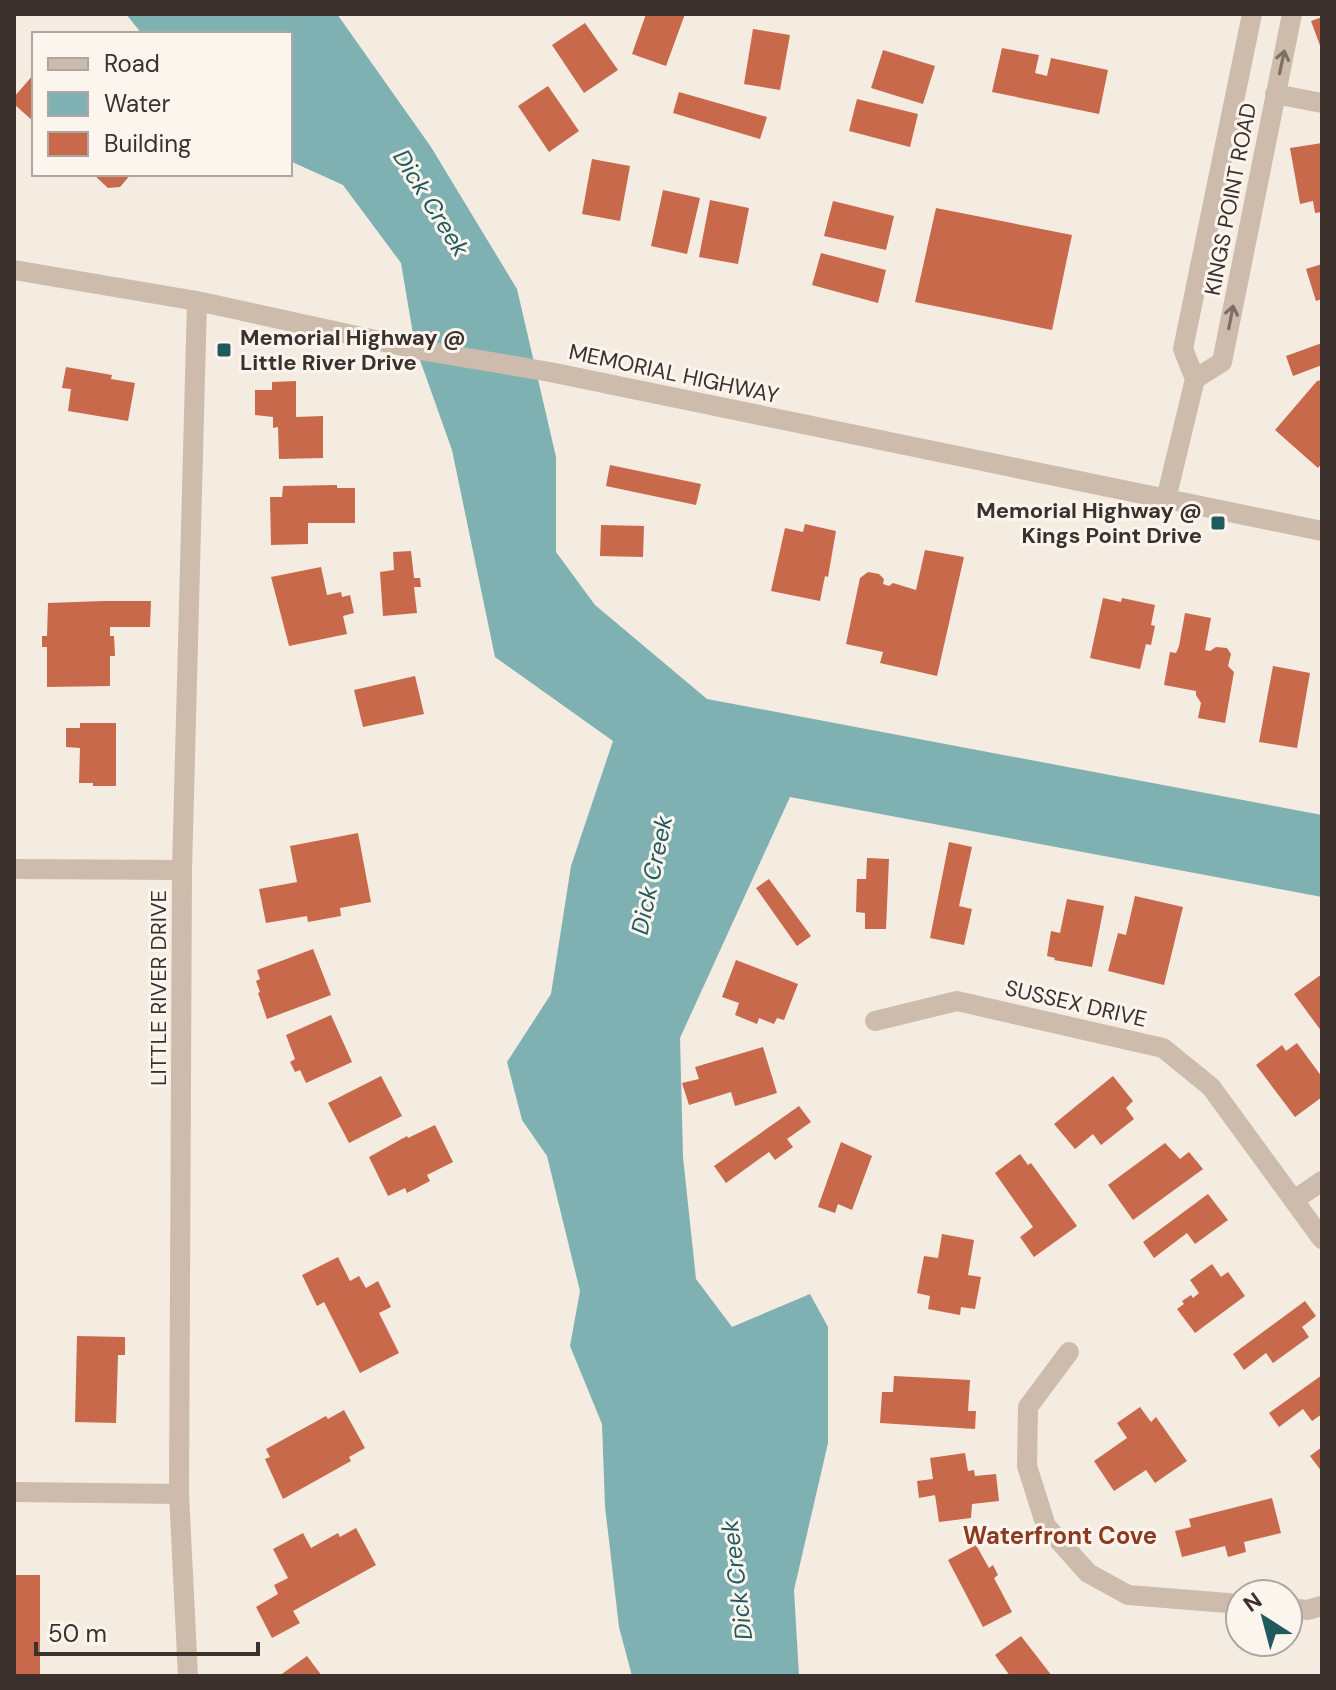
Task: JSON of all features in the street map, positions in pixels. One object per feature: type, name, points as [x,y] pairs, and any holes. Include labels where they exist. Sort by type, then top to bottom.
[{"type":"street","name":"KINGS POINT ROAD","points":[[1166,499],[1195,379],[1183,349],[1252,14]]},
{"type":"street","name":"KINGS POINT ROAD","points":[[1195,379],[1222,362],[1292,14]]},
{"type":"street","points":[[1275,94],[1322,103]]},
{"type":"street","name":"MEMORIAL HIGHWAY","points":[[14,270],[197,301],[426,351],[550,372],[1322,531]]},
{"type":"street","name":"LITTLE RIVER DRIVE","points":[[188,1676],[179,1494],[182,870],[197,301]]},
{"type":"street","points":[[14,869],[182,870]]},
{"type":"street","name":"SUSSEX DRIVE","points":[[875,1021],[957,1001],[1163,1048],[1211,1087],[1322,1239]]},
{"type":"street","points":[[1294,1200],[1322,1181]]},
{"type":"street","points":[[1069,1352],[1028,1407],[1027,1466],[1046,1526],[1088,1573],[1128,1595],[1224,1603]]},
{"type":"street","points":[[14,1492],[179,1494]]},
{"type":"water","name":"Dick Creek","points":[[126,14],[337,14],[431,147],[517,289],[556,457],[556,552],[595,605],[707,699],[1322,815],[1322,897],[790,797],[680,1038],[683,1157],[696,1279],[732,1327],[810,1294],[828,1327],[828,1443],[794,1590],[799,1676],[632,1676],[619,1627],[605,1506],[602,1424],[570,1346],[580,1291],[547,1156],[522,1120],[507,1062],[551,994],[571,866],[613,741],[495,657],[452,450],[415,346],[401,263],[343,185],[292,162],[292,32],[140,32]]},
{"type":"building","points":[[646,14],[685,14],[666,66],[632,54]]},
{"type":"building","points":[[1322,17],[1322,51],[1311,21]]},
{"type":"building","points":[[585,23],[618,70],[584,93],[552,45]]},
{"type":"building","points":[[753,29],[790,35],[780,90],[744,84]]},
{"type":"building","points":[[1002,48],[1039,55],[1035,73],[1047,76],[1051,58],[1108,70],[1099,114],[992,92]]},
{"type":"building","points":[[883,50],[935,66],[923,104],[871,88]]},
{"type":"building","points":[[32,76],[32,120],[14,104],[14,97]]},
{"type":"building","points":[[548,86],[579,131],[549,152],[518,106]]},
{"type":"building","points":[[679,92],[767,117],[760,139],[673,113]]},
{"type":"building","points":[[857,99],[918,114],[910,147],[849,131]]},
{"type":"building","points":[[1322,143],[1322,212],[1315,213],[1313,201],[1300,204],[1290,148]]},
{"type":"building","points":[[592,159],[630,166],[620,221],[582,214]]},
{"type":"building","points":[[95,176],[129,176],[120,187],[108,188]]},
{"type":"building","points":[[663,190],[700,198],[687,254],[651,246]]},
{"type":"building","points":[[710,200],[749,208],[738,264],[699,257]]},
{"type":"building","points":[[833,201],[894,216],[886,250],[824,236]]},
{"type":"building","points":[[936,208],[1072,235],[1052,330],[915,302]]},
{"type":"building","points":[[821,253],[886,270],[878,303],[812,285]]},
{"type":"building","points":[[1322,264],[1322,299],[1316,301],[1306,269]]},
{"type":"building","points":[[1322,343],[1322,365],[1293,376],[1286,356]]},
{"type":"building","points":[[66,367],[112,375],[111,379],[135,383],[128,421],[68,411],[71,389],[62,388]]},
{"type":"building","points":[[1322,380],[1322,463],[1318,468],[1275,430],[1317,381]]},
{"type":"building","points":[[296,381],[296,417],[323,416],[323,458],[279,459],[278,427],[273,428],[273,417],[255,415],[255,390],[272,390],[272,382]]},
{"type":"building","points":[[610,465],[701,484],[696,505],[606,486]]},
{"type":"building","points":[[337,485],[337,488],[355,488],[355,523],[308,523],[308,544],[271,545],[270,497],[282,497],[283,486]]},
{"type":"building","points":[[805,524],[836,531],[828,577],[825,576],[820,601],[771,591],[785,528],[803,532]]},
{"type":"building","points":[[601,525],[644,526],[643,557],[600,556]]},
{"type":"building","points":[[925,550],[964,557],[937,676],[880,663],[883,652],[846,644],[860,578],[868,572],[879,574],[884,579],[883,584],[889,586],[893,583],[916,590]]},
{"type":"building","points":[[411,551],[414,578],[420,578],[421,587],[414,587],[417,613],[383,616],[380,572],[394,570],[393,552]]},
{"type":"building","points":[[321,567],[327,595],[341,592],[342,597],[350,595],[354,613],[343,616],[347,634],[289,646],[271,577]]},
{"type":"building","points":[[1103,598],[1121,602],[1122,598],[1155,605],[1151,645],[1146,644],[1140,669],[1090,658]]},
{"type":"building","points":[[151,601],[150,627],[110,627],[110,636],[114,636],[115,656],[110,656],[110,686],[47,687],[47,647],[42,647],[42,636],[47,636],[48,603]]},
{"type":"building","points":[[1185,613],[1211,618],[1205,650],[1227,648],[1231,654],[1228,666],[1234,672],[1225,723],[1198,718],[1201,703],[1196,691],[1164,685],[1170,652],[1176,653],[1179,646]]},
{"type":"building","points":[[1273,666],[1310,673],[1297,748],[1259,742]]},
{"type":"building","points":[[415,676],[424,714],[363,727],[354,690]]},
{"type":"building","points":[[80,723],[116,723],[116,786],[79,783],[80,748],[66,747],[66,728],[80,728]]},
{"type":"building","points":[[358,833],[371,902],[340,908],[341,916],[308,922],[307,916],[266,923],[259,889],[297,882],[290,846]]},
{"type":"building","points":[[949,842],[972,847],[959,906],[972,909],[964,945],[930,938]]},
{"type":"building","points":[[867,858],[889,859],[886,929],[865,929],[865,913],[856,912],[857,879],[866,879]]},
{"type":"building","points":[[769,879],[811,936],[797,946],[756,888]]},
{"type":"building","points":[[1135,896],[1183,907],[1164,985],[1108,971],[1118,933],[1126,935]]},
{"type":"building","points":[[1067,899],[1104,906],[1092,967],[1047,956],[1051,931],[1060,933]]},
{"type":"building","points":[[313,949],[331,995],[267,1019],[258,993],[256,981],[260,979],[257,970]]},
{"type":"building","points":[[736,960],[798,984],[784,1020],[777,1018],[774,1024],[759,1018],[757,1024],[735,1015],[739,1003],[722,997]]},
{"type":"building","points":[[1322,974],[1322,1032],[1294,994]]},
{"type":"building","points":[[331,1015],[352,1062],[306,1083],[300,1070],[295,1072],[290,1062],[295,1059],[286,1035]]},
{"type":"building","points":[[1297,1043],[1322,1077],[1322,1097],[1295,1117],[1256,1065],[1282,1045],[1286,1051]]},
{"type":"building","points":[[763,1047],[777,1093],[735,1106],[731,1092],[689,1105],[682,1083],[699,1079],[695,1067]]},
{"type":"building","points":[[381,1076],[402,1116],[349,1143],[328,1103]]},
{"type":"building","points":[[1113,1076],[1133,1101],[1126,1108],[1134,1119],[1101,1145],[1093,1134],[1075,1149],[1054,1124]]},
{"type":"building","points":[[799,1106],[811,1122],[787,1139],[793,1147],[775,1160],[769,1152],[726,1183],[714,1166]]},
{"type":"building","points":[[435,1125],[453,1162],[427,1175],[430,1181],[407,1193],[405,1188],[388,1196],[369,1157]]},
{"type":"building","points":[[841,1142],[872,1156],[852,1210],[838,1204],[835,1213],[818,1207]]},
{"type":"building","points":[[1165,1143],[1180,1159],[1189,1152],[1203,1169],[1133,1220],[1108,1185]]},
{"type":"building","points":[[1020,1154],[1028,1165],[1031,1163],[1077,1226],[1034,1257],[1020,1237],[1033,1227],[995,1173]]},
{"type":"building","points":[[1208,1194],[1228,1220],[1195,1244],[1187,1233],[1154,1258],[1143,1242]]},
{"type":"building","points":[[942,1234],[974,1240],[968,1275],[981,1277],[975,1309],[961,1307],[960,1315],[928,1309],[930,1296],[917,1293],[924,1256],[938,1258]]},
{"type":"building","points":[[338,1257],[350,1281],[359,1276],[366,1288],[378,1281],[391,1307],[379,1313],[399,1353],[360,1373],[324,1302],[317,1306],[302,1275]]},
{"type":"building","points":[[1212,1264],[1221,1277],[1228,1272],[1245,1296],[1195,1333],[1177,1309],[1184,1304],[1182,1301],[1199,1293],[1190,1280]]},
{"type":"building","points":[[1305,1301],[1316,1316],[1302,1327],[1309,1337],[1273,1363],[1266,1353],[1244,1370],[1233,1354]]},
{"type":"building","points":[[77,1336],[125,1337],[125,1355],[118,1355],[116,1423],[75,1422]]},
{"type":"building","points":[[1322,1375],[1322,1414],[1312,1421],[1303,1409],[1279,1427],[1269,1413]]},
{"type":"building","points":[[894,1376],[970,1380],[968,1411],[976,1411],[975,1429],[880,1423],[882,1392],[893,1392]]},
{"type":"building","points":[[1140,1407],[1151,1422],[1156,1417],[1187,1461],[1155,1483],[1146,1470],[1114,1491],[1094,1461],[1127,1438],[1117,1423]]},
{"type":"building","points":[[344,1410],[365,1448],[349,1457],[351,1461],[283,1499],[265,1459],[270,1457],[266,1449],[326,1416],[328,1419]]},
{"type":"building","points":[[1322,1447],[1322,1472],[1310,1456]]},
{"type":"building","points":[[965,1453],[968,1471],[974,1470],[975,1476],[996,1474],[999,1501],[972,1504],[971,1518],[939,1522],[935,1495],[919,1498],[917,1481],[933,1479],[930,1458]]},
{"type":"building","points":[[1272,1498],[1281,1533],[1244,1542],[1246,1552],[1228,1557],[1225,1546],[1182,1557],[1175,1531],[1191,1527],[1189,1519]]},
{"type":"building","points":[[356,1528],[376,1565],[293,1611],[300,1623],[272,1638],[256,1607],[278,1594],[274,1585],[288,1578],[273,1549],[303,1533],[311,1548],[338,1533],[340,1537]]},
{"type":"building","points":[[976,1545],[989,1568],[993,1565],[998,1575],[994,1578],[1012,1612],[983,1627],[948,1560]]},
{"type":"building","points":[[14,1575],[40,1575],[40,1676],[14,1676]]},
{"type":"building","points":[[1021,1636],[1052,1676],[1010,1676],[995,1655]]},
{"type":"building","points":[[307,1656],[322,1676],[279,1676]]},
{"type":"place","name":"Memorial Highway @ Little River Drive","points":[[224,350]]},
{"type":"place","name":"Memorial Highway @ Kings Point Drive","points":[[1218,523]]},
{"type":"district","name":"Waterfront Cove","points":[[1060,1536]]}]
